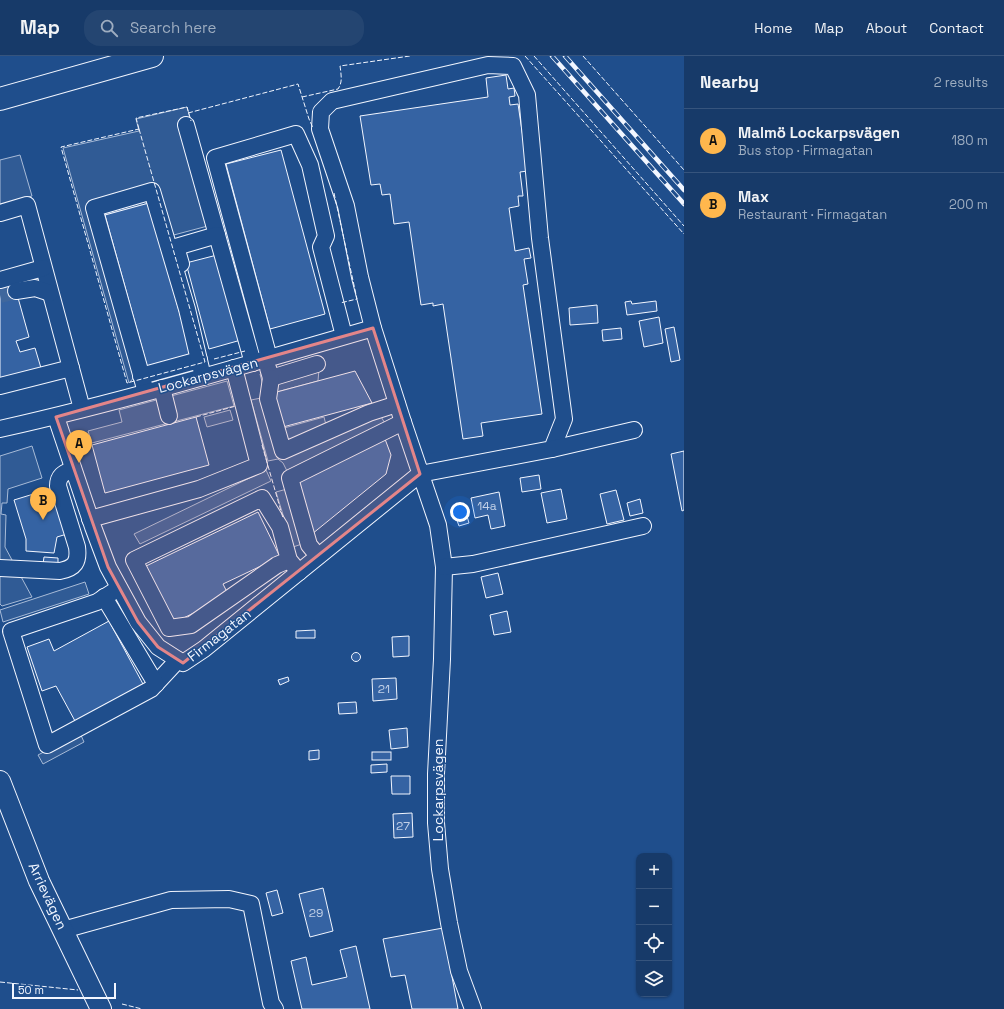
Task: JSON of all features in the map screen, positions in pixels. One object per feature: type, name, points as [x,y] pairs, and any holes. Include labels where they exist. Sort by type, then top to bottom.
[{"type":"highway","points":[[0,99],[152,56]]},
{"type":"highway","points":[[0,106],[113,66]]},
{"type":"main road","name":"Arrievägen","points":[[2,792],[39,880],[97,1001]]},
{"type":"street","name":"Lockarpsvägen","points":[[473,1009],[459,971],[449,923],[440,869],[436,823],[436,774],[442,659],[444,567],[438,526],[373,328],[360,277],[346,206],[320,129],[321,112],[332,101],[488,65],[512,66],[527,95],[540,238],[564,419],[552,449]]},
{"type":"street","points":[[186,125],[217,235],[262,360],[271,378],[268,399],[283,451],[369,413],[397,404]]},
{"type":"street","points":[[262,360],[216,158],[296,134],[310,165],[326,236],[321,248],[344,336]]},
{"type":"street","points":[[146,392],[94,208],[152,191],[187,309],[199,360],[208,375]]},
{"type":"street","points":[[0,212],[27,205],[82,409]]},
{"type":"street","points":[[208,375],[176,247],[217,235]]},
{"type":"street","points":[[6,281],[43,268]]},
{"type":"street","points":[[6,281],[50,293]]},
{"type":"street","name":"Lockarpsvägen","points":[[0,429],[50,418],[162,388],[373,328]]},
{"type":"street","points":[[141,376],[199,360]]},
{"type":"street","points":[[271,378],[317,364]]},
{"type":"street","points":[[0,386],[71,368]]},
{"type":"street","points":[[90,519],[199,489],[259,465],[234,368]]},
{"type":"street","points":[[162,388],[169,416]]},
{"type":"street","name":"Lockarpsvägen","points":[[0,440],[50,418]]},
{"type":"street","name":"Firmagatan","points":[[50,418],[74,469],[90,519],[108,567],[119,588],[138,622],[158,647],[183,663],[200,652],[294,566],[318,556],[420,474]]},
{"type":"street","points":[[318,556],[309,544],[290,478],[403,422]]},
{"type":"street","points":[[420,474],[552,449],[634,430]]},
{"type":"street","points":[[0,568],[60,571],[69,570],[74,565],[78,557],[77,547],[58,486],[60,476],[65,472],[74,469]]},
{"type":"street","points":[[108,567],[134,560],[262,498],[280,527],[294,566],[277,565],[191,625],[169,628],[134,560]]},
{"type":"street","points":[[444,567],[473,564],[643,526]]},
{"type":"street","points":[[119,588],[97,602],[11,631],[47,745],[151,689],[178,660]]},
{"type":"street","points":[[104,598],[156,684]]},
{"type":"street","points":[[63,930],[171,900],[229,899],[251,904],[272,1003],[275,1009]]},
{"type":"highlighted area","points":[[373,328],[420,474],[183,663],[158,647],[138,622],[108,567],[56,417]]},
{"type":"shaded area","points":[[187,107],[219,223],[170,236],[149,203],[94,218],[137,374],[129,383],[63,148],[139,131],[136,119]]},
{"type":"shaded area","points":[[20,155],[32,196],[0,205],[0,160]]},
{"type":"shaded area","points":[[320,357],[318,381],[273,393],[284,428],[324,417],[326,425],[380,415],[386,425],[288,473],[283,463],[278,459],[268,461],[251,400],[261,398],[264,389],[260,374]]},
{"type":"shaded area","points":[[227,381],[234,406],[92,443],[88,431],[122,422],[119,410]]},
{"type":"shaded area","points":[[230,410],[233,420],[207,427],[204,417]]},
{"type":"shaded area","points":[[32,446],[42,478],[8,489],[7,503],[2,503],[1,514],[6,515],[5,547],[32,597],[2,606],[0,604],[0,456]]},
{"type":"shaded area","points":[[266,470],[271,481],[140,544],[134,534]]},
{"type":"shaded area","points":[[287,489],[302,544],[293,547],[276,492]]},
{"type":"shaded area","points":[[85,582],[89,594],[3,622],[0,610]]},
{"type":"shaded area","points":[[80,733],[84,742],[43,764],[38,755]]},
{"type":"building","points":[[506,75],[508,89],[514,88],[515,96],[509,97],[510,105],[518,104],[528,171],[520,172],[523,196],[518,196],[519,206],[509,208],[515,251],[529,248],[531,258],[524,259],[528,284],[523,285],[542,414],[481,423],[483,436],[463,439],[443,304],[433,306],[433,303],[421,305],[409,222],[394,224],[390,194],[382,195],[380,184],[371,185],[360,116],[488,97],[486,78]]},
{"type":"building","points":[[281,150],[325,314],[270,329],[226,164]]},
{"type":"building","points":[[149,203],[191,354],[147,366],[105,215]]},
{"type":"building","points":[[217,255],[241,340],[209,349],[186,263]]},
{"type":"building","points":[[15,287],[29,337],[16,341],[20,352],[35,348],[41,368],[0,380],[0,291]]},
{"type":"building","points":[[631,301],[632,304],[656,301],[657,311],[627,315],[625,302]]},
{"type":"building","points":[[597,305],[598,323],[570,325],[569,308]]},
{"type":"building","points":[[659,317],[663,343],[644,347],[639,321]]},
{"type":"building","points":[[674,327],[680,360],[671,362],[665,329]]},
{"type":"building","points":[[621,328],[622,339],[603,341],[602,330]]},
{"type":"building","points":[[355,371],[372,403],[283,427],[273,393]]},
{"type":"building","points":[[196,417],[209,465],[105,493],[92,445]]},
{"type":"building","points":[[385,439],[391,455],[386,474],[312,534],[296,481]]},
{"type":"building","points":[[684,451],[684,510],[682,511],[671,454]]},
{"type":"building","points":[[539,475],[541,489],[522,492],[520,478]]},
{"type":"building","points":[[53,488],[67,534],[57,537],[54,553],[26,551],[26,539],[14,500]]},
{"type":"building","points":[[561,489],[567,519],[547,523],[541,493]]},
{"type":"building","points":[[616,490],[624,520],[607,524],[600,494]]},
{"type":"building","points":[[499,492],[505,526],[491,529],[488,515],[475,518],[471,498]]},
{"type":"building","points":[[640,499],[643,513],[630,516],[627,503]]},
{"type":"building","points":[[465,509],[469,523],[459,526],[454,512]]},
{"type":"building","points":[[258,512],[280,557],[223,584],[229,596],[171,624],[144,567]]},
{"type":"building","points":[[44,557],[58,558],[58,565],[43,564]]},
{"type":"building","points":[[498,573],[503,594],[486,598],[481,577]]},
{"type":"building","points":[[507,611],[511,632],[494,635],[490,615]]},
{"type":"building","points":[[109,621],[143,684],[75,721],[56,686],[42,691],[27,647],[49,639],[54,651]]},
{"type":"building","points":[[315,630],[315,638],[296,638],[296,631]]},
{"type":"building","points":[[409,636],[409,656],[393,657],[392,637]]},
{"type":"building","points":[[354,653],[358,653],[360,657],[358,661],[354,661],[352,659],[352,655]]},
{"type":"building","points":[[288,677],[289,681],[280,685],[278,680]]},
{"type":"building","points":[[396,678],[397,699],[373,701],[372,679]]},
{"type":"building","points":[[356,702],[357,713],[339,714],[338,703]]},
{"type":"building","points":[[407,728],[408,747],[391,749],[389,730]]},
{"type":"building","points":[[319,750],[319,759],[309,760],[309,751]]},
{"type":"building","points":[[372,752],[391,752],[391,760],[372,760]]},
{"type":"building","points":[[387,764],[387,772],[371,773],[371,765]]},
{"type":"building","points":[[391,776],[410,776],[410,794],[392,794]]},
{"type":"building","points":[[412,813],[413,837],[394,838],[393,814]]},
{"type":"building","points":[[323,888],[333,931],[310,937],[299,894]]},
{"type":"building","points":[[277,890],[283,913],[272,916],[266,893]]},
{"type":"building","points":[[443,928],[458,1009],[412,1009],[405,975],[391,977],[383,939]]},
{"type":"building","points":[[356,946],[370,1009],[302,1009],[291,961],[306,957],[312,985],[347,977],[340,950]]},
{"type":"tunnel","points":[[0,295],[16,291]]},
{"type":"railway","points":[[552,56],[684,204]]},
{"type":"railway","points":[[565,56],[684,190]]},
{"type":"fence","points":[[302,97],[338,89],[341,81],[340,66],[410,56]]},
{"type":"fence","points":[[525,56],[684,234]]},
{"type":"fence","points":[[534,56],[684,226]]},
{"type":"fence","points":[[583,56],[684,170]]},
{"type":"fence","points":[[188,113],[298,84],[313,128]]},
{"type":"fence","points":[[139,129],[136,118],[187,107],[191,121]]},
{"type":"fence","points":[[139,129],[205,362],[127,383],[61,147],[139,129]]},
{"type":"fence","points":[[334,193],[357,299],[340,303]]},
{"type":"fence","points":[[214,359],[245,351]]},
{"type":"fence","points":[[196,417],[236,406]]},
{"type":"fence","points":[[262,445],[283,518]]},
{"type":"fence","points":[[0,982],[78,990]]},
{"type":"fence","points":[[122,1004],[142,1009]]},
{"type":"place","name":"Malmö Lockarpsvägen","points":[[79,463]]},
{"type":"place","name":"Max","points":[[43,520]]}]
